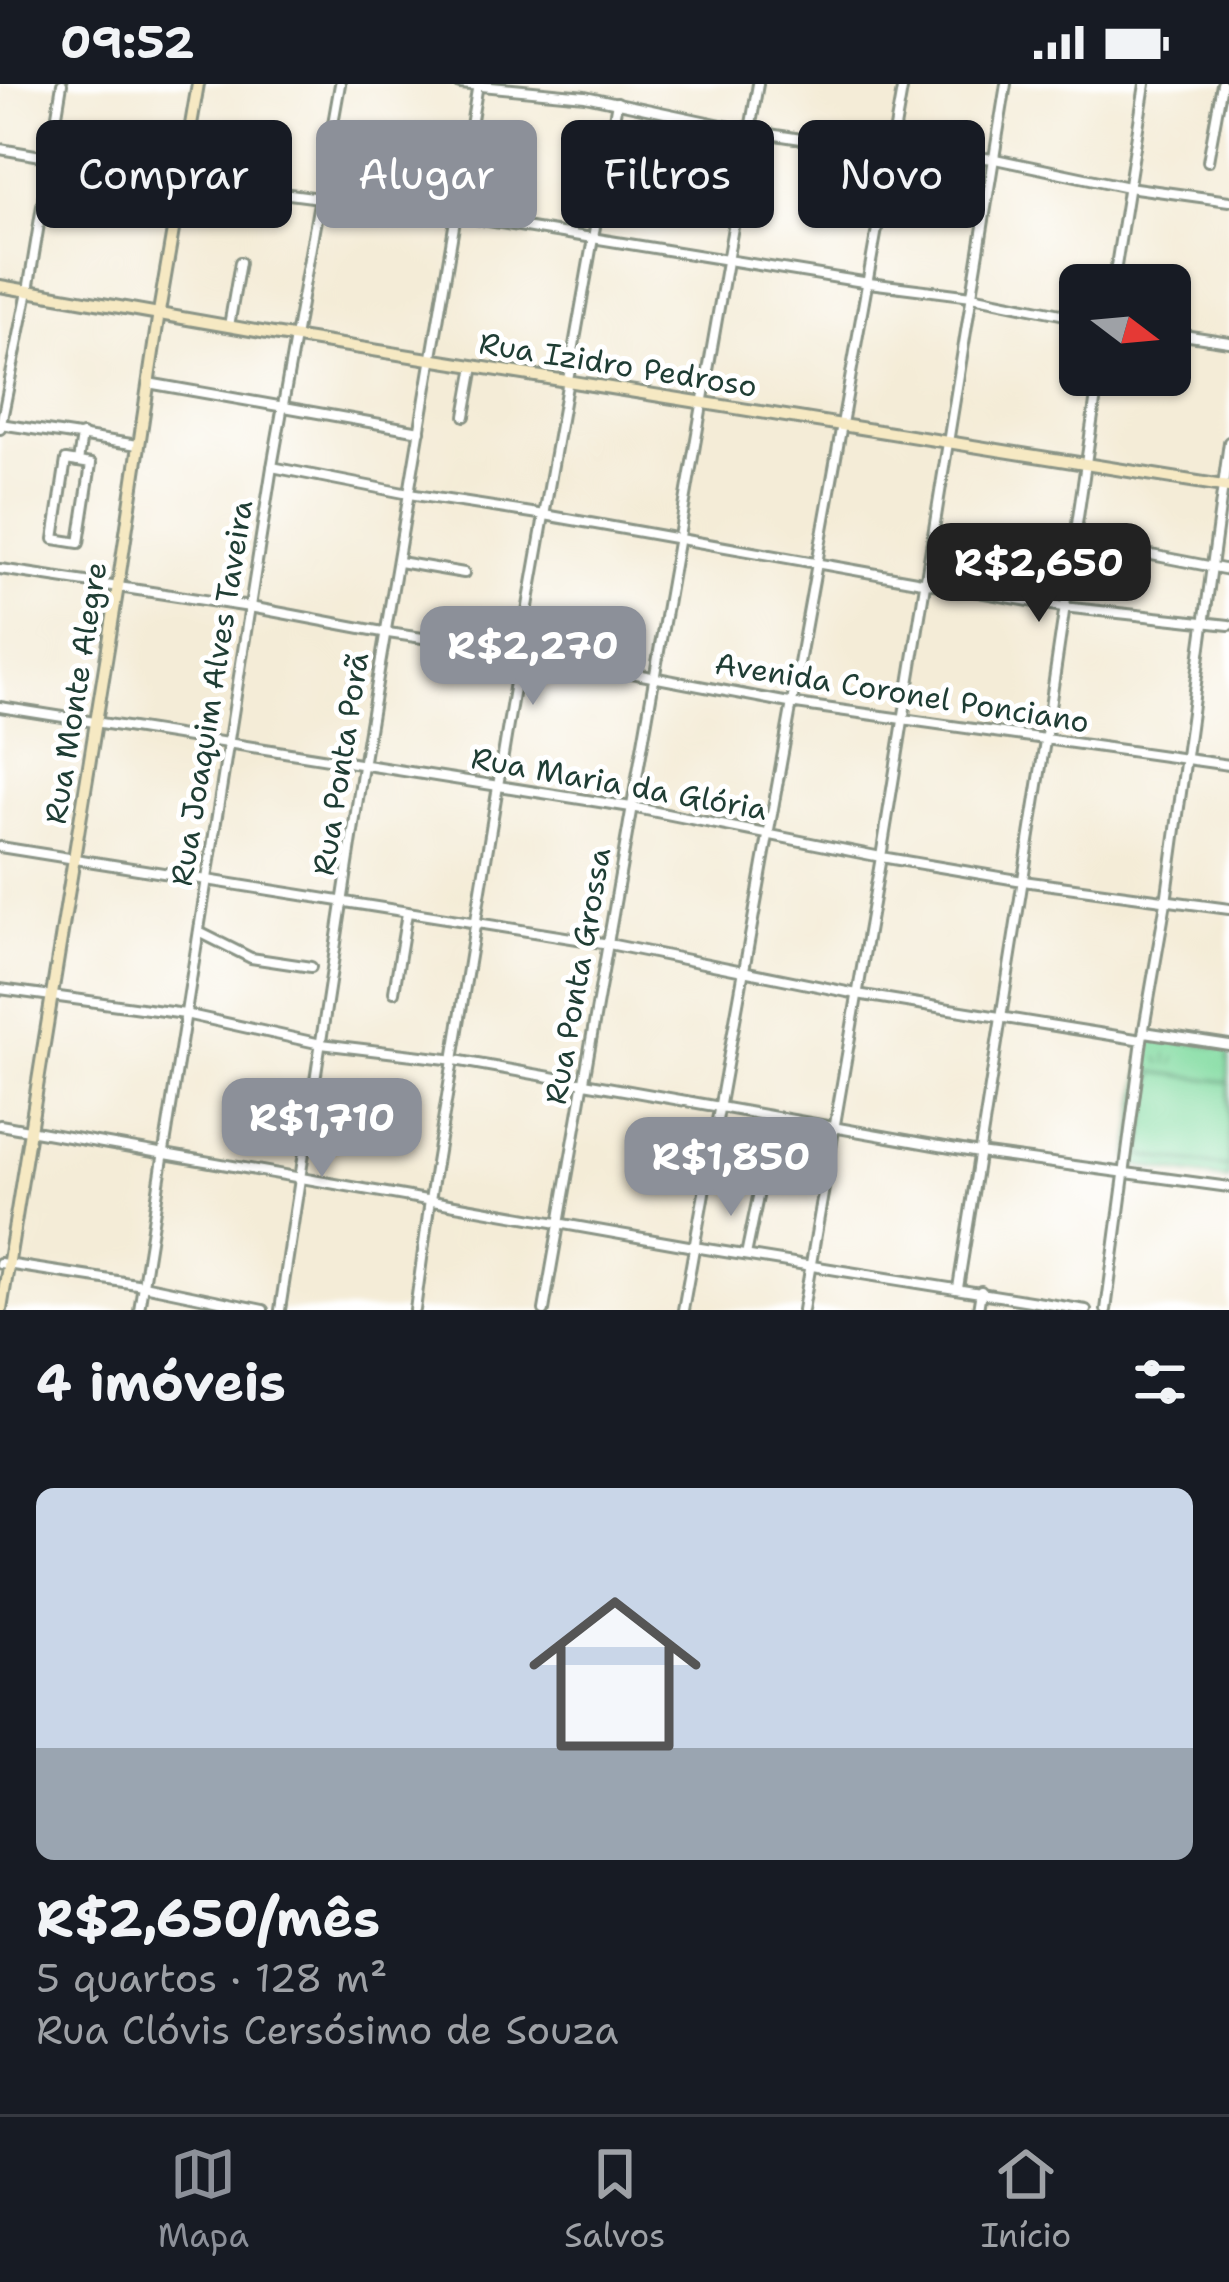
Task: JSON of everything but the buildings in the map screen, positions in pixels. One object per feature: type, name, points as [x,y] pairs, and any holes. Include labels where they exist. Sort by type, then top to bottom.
[{"type":"street","points":[[56,120],[62,84]]},
{"type":"street","name":"Rua Monte Alegre","points":[[192,120],[198,84]]},
{"type":"street","name":"Rua Joaquim Alves Taveira","points":[[334,120],[340,84]]},
{"type":"street","points":[[460,84],[585,96],[699,120]]},
{"type":"street","points":[[585,96],[586,84]]},
{"type":"street","name":"Rua Ponta Grossa","points":[[752,120],[758,84]]},
{"type":"street","points":[[897,120],[903,84]]},
{"type":"street","points":[[803,1310],[1006,84]]},
{"type":"street","points":[[1115,264],[1145,84]]},
{"type":"street","points":[[1208,161],[1222,84]]},
{"type":"street","name":"Rua Ponta Porã","points":[[472,120],[477,85]]},
{"type":"street","points":[[415,1310],[520,652],[616,102]]},
{"type":"street","points":[[0,148],[36,154]]},
{"type":"street","points":[[985,158],[1128,187],[1229,201]]},
{"type":"street","name":"Rua Joaquim Alves Taveira","points":[[139,1310],[272,467],[316,221]]},
{"type":"street","points":[[38,228],[0,426],[138,445]]},
{"type":"street","name":"Rua Monte Alegre","points":[[1,1310],[4,1263],[31,1129],[174,228]]},
{"type":"street","name":"Rua Ponta Porã","points":[[280,1310],[364,765],[455,228]]},
{"type":"street","points":[[529,228],[868,284],[972,296],[1059,314]]},
{"type":"street","name":"Rua Ponta Grossa","points":[[544,1310],[734,228]]},
{"type":"street","points":[[683,1310],[878,228]]},
{"type":"street","points":[[229,326],[240,262]]},
{"type":"street","name":"Rua Izidro Pedroso","points":[[0,286],[296,338],[1226,486]]},
{"type":"street","points":[[1191,336],[1229,342]]},
{"type":"street","points":[[465,416],[474,366]]},
{"type":"street","points":[[148,382],[420,431]]},
{"type":"street","points":[[958,1288],[1096,396]]},
{"type":"street","points":[[78,462],[82,435]]},
{"type":"street","points":[[1106,1310],[1229,442]]},
{"type":"street","points":[[66,460],[78,462],[91,464],[79,543],[54,539],[66,460]]},
{"type":"street","points":[[272,467],[1063,607],[1229,625]]},
{"type":"street","points":[[1074,541],[1229,570]]},
{"type":"street","points":[[399,562],[464,573]]},
{"type":"street","name":"Avenida Coronel Ponciano","points":[[0,569],[520,652],[789,703],[1229,765]]},
{"type":"street","name":"Rua Maria da Glória","points":[[0,707],[632,807],[1023,881],[1229,909]]},
{"type":"street","points":[[0,847],[609,944],[857,994],[1229,1046]]},
{"type":"street","points":[[394,992],[406,913]]},
{"type":"street","points":[[199,932],[251,958],[311,967]]},
{"type":"street","points":[[0,989],[185,1014],[321,1044],[454,1060],[979,1153],[1229,1186]]},
{"type":"street","points":[[0,1125],[1086,1310]]},
{"type":"street","points":[[746,1255],[759,1192]]},
{"type":"street","points":[[4,1263],[263,1310]]},
{"type":"street","points":[[978,1310],[981,1292]]},
{"type":"green space","points":[[1154,1036],[1229,1049],[1229,1180],[1130,1165],[1146,1044]]},
{"type":"green space","points":[[1154,1072],[1229,1082],[1229,1167],[1141,1156]]}]
